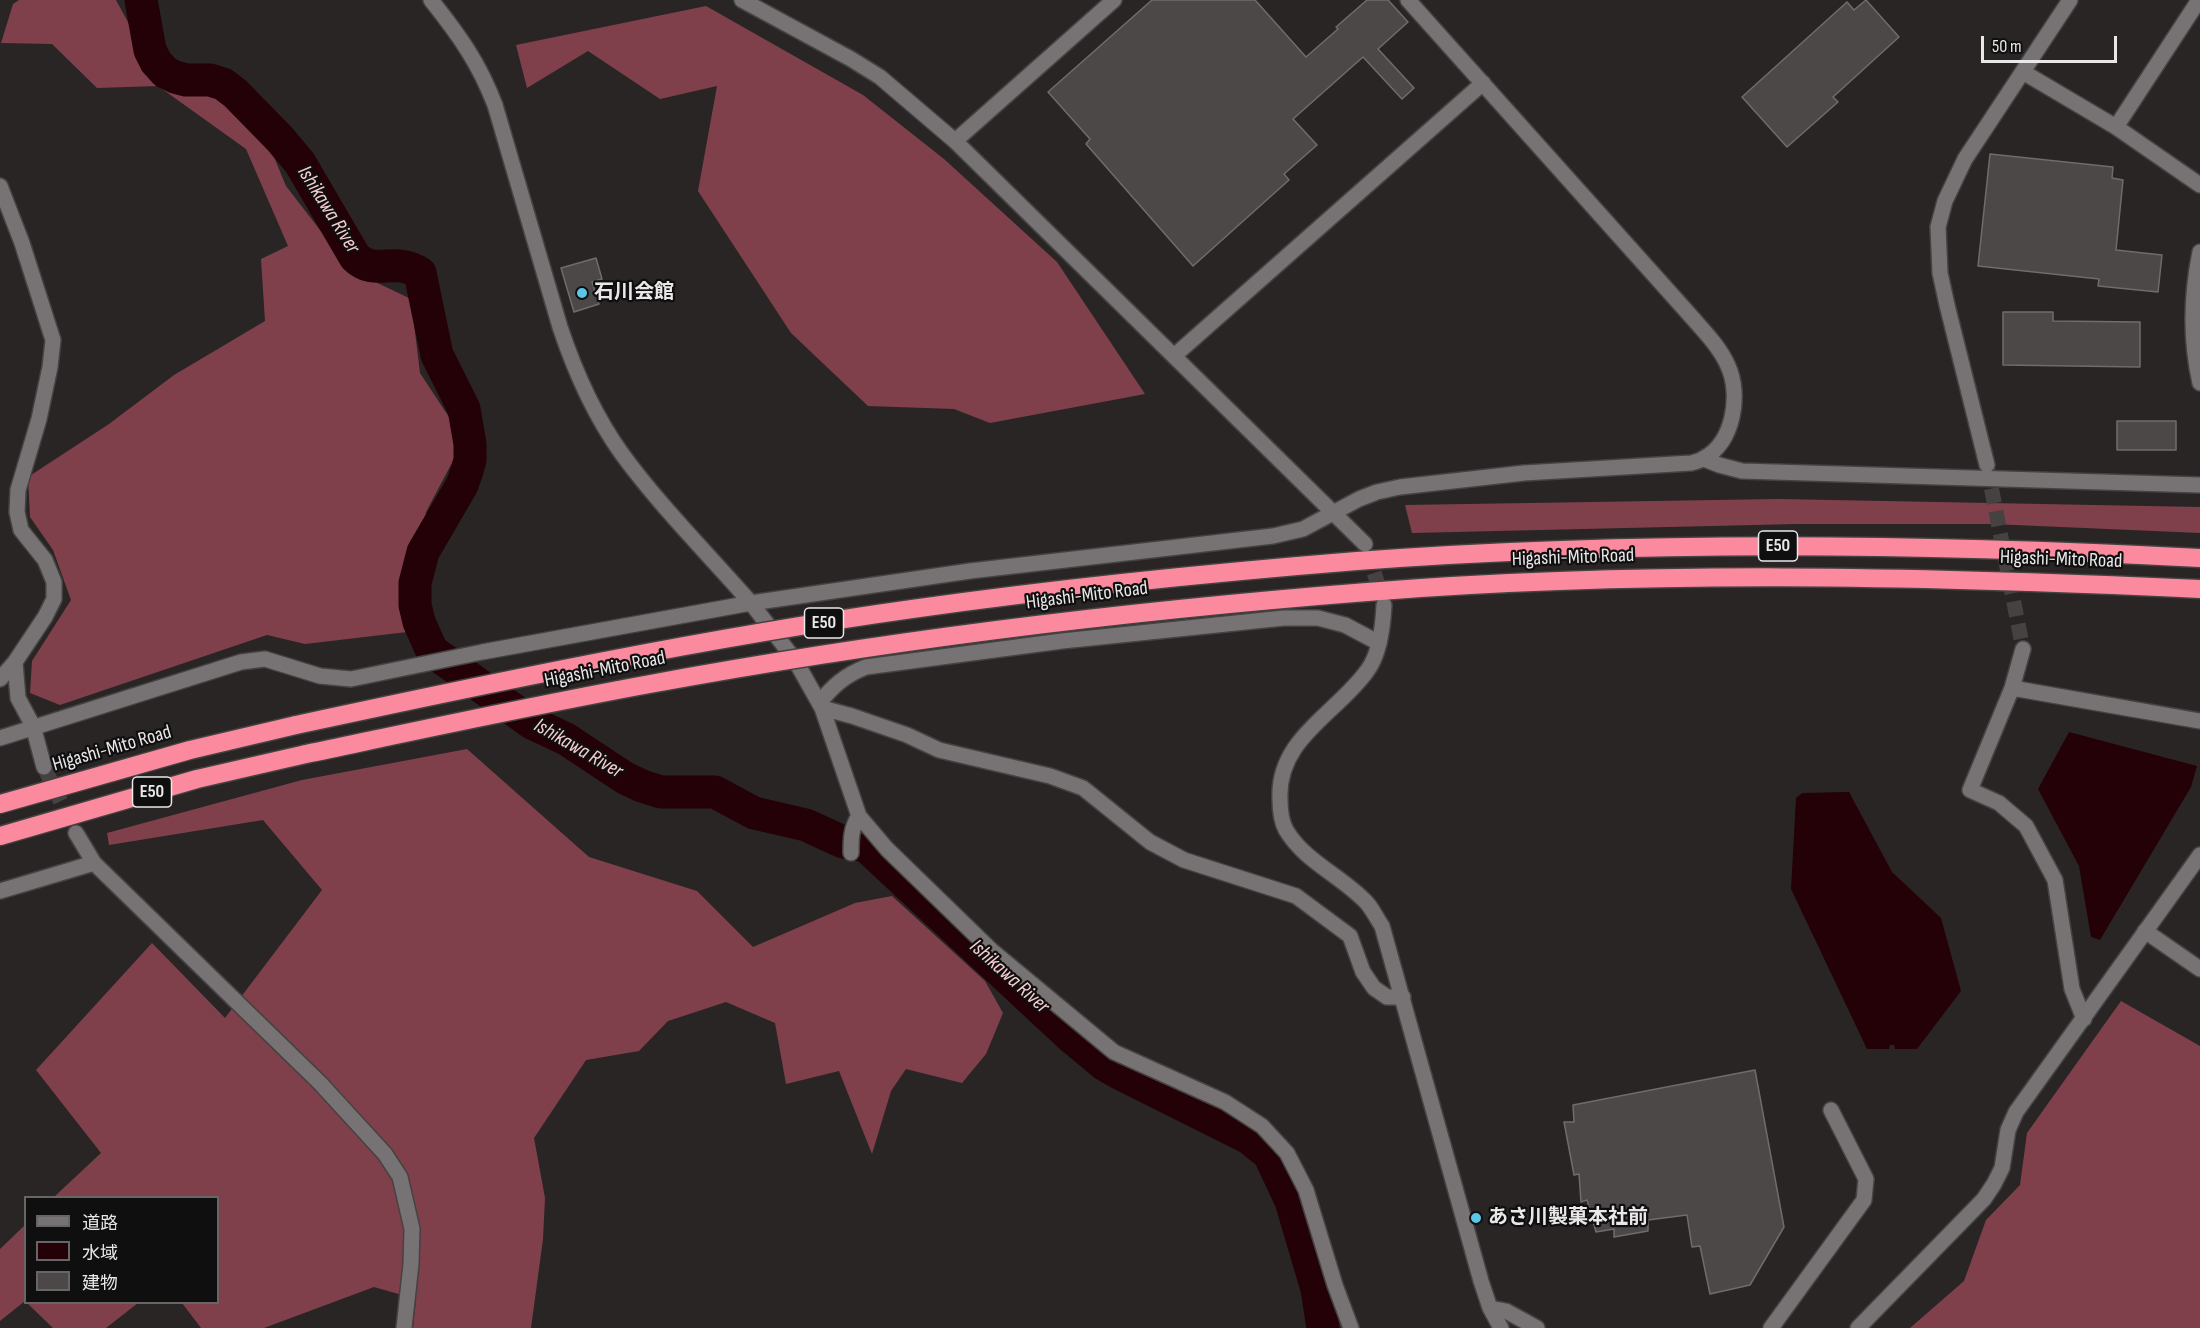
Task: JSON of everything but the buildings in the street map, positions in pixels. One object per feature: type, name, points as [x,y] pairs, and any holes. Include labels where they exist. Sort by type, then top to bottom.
[{"type":"highway","name":"Higashi-Mito Road","points":[[0,804],[190,750],[555,670],[910,609],[1164,578],[1467,553],[1622,547],[1851,545],[2040,549],[2200,558]]},
{"type":"highway","name":"Higashi-Mito Road","points":[[0,836],[197,779],[306,754],[640,686],[914,641],[1158,610],[1468,584],[1634,578],[1862,576],[2043,581],[2200,589]]},
{"type":"street","points":[[431,0],[452,25],[484,77],[495,105],[560,327],[572,363],[588,397],[623,455],[751,603],[795,660],[821,706],[859,816],[887,849],[991,950],[1114,1052],[1226,1102],[1262,1126],[1287,1153],[1305,1190],[1351,1328]]},
{"type":"street","points":[[742,0],[851,58],[879,77],[955,141],[1365,544]]},
{"type":"street","points":[[955,141],[1114,0]]},
{"type":"street","points":[[0,738],[241,662],[265,659],[320,676],[351,679],[482,652],[751,603],[970,571],[1274,536],[1303,529],[1377,492],[1401,487],[1524,473],[1691,463],[1704,459],[1721,442],[1731,419],[1734,390],[1728,364],[1689,314],[1408,0]]},
{"type":"street","points":[[1987,465],[1940,273],[1938,227],[1945,201],[1965,159],[2070,0]]},
{"type":"street","points":[[2116,127],[2199,0]]},
{"type":"street","points":[[2023,72],[2116,127],[2200,184]]},
{"type":"street","points":[[1174,356],[1484,83]]},
{"type":"street","points":[[0,186],[25,253],[53,340],[50,368],[39,418],[28,449],[18,490],[18,512],[21,530],[45,560],[54,582],[54,599],[45,617],[15,662],[0,679]]},
{"type":"street","points":[[2200,252],[2194,281],[2192,332],[2200,381]]},
{"type":"street","points":[[1704,459],[1742,471],[2200,485]]},
{"type":"street","points":[[1384,605],[1379,643],[1369,669],[1297,744],[1285,761],[1279,785],[1281,809],[1285,828],[1303,852],[1346,884],[1368,904],[1382,926],[1481,1281],[1490,1308],[1501,1328]]},
{"type":"street","points":[[821,706],[836,683],[850,673],[866,667],[1062,641],[1284,618],[1318,618],[1345,625],[1379,643]]},
{"type":"street","points":[[2023,649],[2012,688],[1970,790],[1999,803],[2026,826],[2055,880],[2072,989],[2084,1019]]},
{"type":"street","points":[[15,662],[18,698],[33,726],[44,766]]},
{"type":"street","points":[[2012,688],[2200,721]]},
{"type":"street","points":[[821,706],[907,735],[939,750],[1050,776],[1083,788],[1150,842],[1184,860],[1296,896],[1350,936],[1363,972],[1374,988],[1387,997],[1403,997]]},
{"type":"street","points":[[851,853],[851,834],[859,816]]},
{"type":"street","points":[[76,833],[94,863],[320,1083],[385,1154],[400,1177],[412,1229],[411,1264],[404,1328]]},
{"type":"street","points":[[1858,1328],[1984,1199],[2002,1168],[2008,1130],[2016,1112],[2200,855]]},
{"type":"street","points":[[0,891],[94,863]]},
{"type":"street","points":[[2145,931],[2200,969]]},
{"type":"street","points":[[1770,1328],[1864,1200],[1866,1179],[1831,1110]]},
{"type":"street","points":[[1490,1308],[1506,1311],[1538,1328]]},
{"type":"shaded area","points":[[19,0],[116,0],[156,74],[208,90],[264,133],[286,186],[330,243],[369,279],[411,299],[420,373],[464,440],[426,512],[407,632],[305,644],[267,635],[60,705],[30,693],[32,661],[71,600],[53,550],[30,517],[28,477],[109,424],[174,375],[265,321],[261,259],[288,246],[246,149],[158,86],[97,88],[52,44],[1,43],[13,4]]},
{"type":"shaded area","points":[[706,6],[863,95],[944,159],[1057,262],[1145,394],[990,423],[954,409],[868,406],[791,333],[698,191],[717,86],[660,99],[588,51],[527,88],[516,45]]},
{"type":"shaded area","points":[[1778,499],[2200,507],[2200,533],[1992,524],[1797,524],[1412,533],[1405,505]]},
{"type":"shaded area","points":[[467,749],[589,857],[697,891],[753,947],[855,903],[892,896],[985,981],[1003,1013],[986,1054],[962,1083],[906,1069],[891,1091],[872,1154],[839,1071],[786,1084],[775,1023],[726,1002],[668,1021],[639,1051],[586,1060],[534,1138],[545,1198],[543,1239],[531,1328],[413,1328],[416,1299],[374,1287],[264,1328],[201,1328],[183,1304],[219,1304],[219,1196],[55,1196],[101,1153],[36,1070],[152,943],[225,1018],[322,890],[263,820],[109,845],[107,833],[302,780]]},
{"type":"shaded area","points":[[2121,1001],[2200,1046],[2200,1328],[1910,1328],[1964,1281],[1986,1220],[2020,1185],[2027,1133]]},
{"type":"shaded area","points":[[24,1226],[24,1302],[0,1321],[0,1249]]},
{"type":"shaded area","points":[[28,1304],[137,1304],[106,1328],[53,1328]]},
{"type":"water","points":[[2069,732],[2197,766],[2191,787],[2100,940],[2091,937],[2079,866],[2038,789]]},
{"type":"water","points":[[1849,792],[1892,872],[1941,918],[1961,991],[1917,1049],[1895,1049],[1894,1045],[1890,1045],[1889,1049],[1867,1049],[1791,889],[1796,798],[1802,793]]},
{"type":"waterway","name":"Ishikawa River","points":[[141,0],[150,50],[156,62],[165,72],[186,80],[210,80],[223,84],[235,93],[300,163],[355,257],[362,263],[370,266],[402,266],[420,273],[437,355],[464,409],[470,444],[470,460],[462,485],[423,552],[415,583],[415,605],[419,622],[432,651],[532,723],[566,739],[625,778],[642,786],[661,792],[715,792],[754,813],[806,825],[843,842],[866,846],[1070,1036],[1105,1065],[1249,1138],[1269,1154],[1291,1201],[1317,1289],[1323,1328]]},
{"type":"tunnel","points":[[1987,466],[2023,649]]},
{"type":"tunnel","points":[[1367,551],[1383,600]]},
{"type":"tunnel","points":[[44,767],[76,833]]},
{"type":"place","name":"石川会館","points":[[582,293]]},
{"type":"place","name":"あさ川製菓本社前","points":[[1476,1218]]}]
